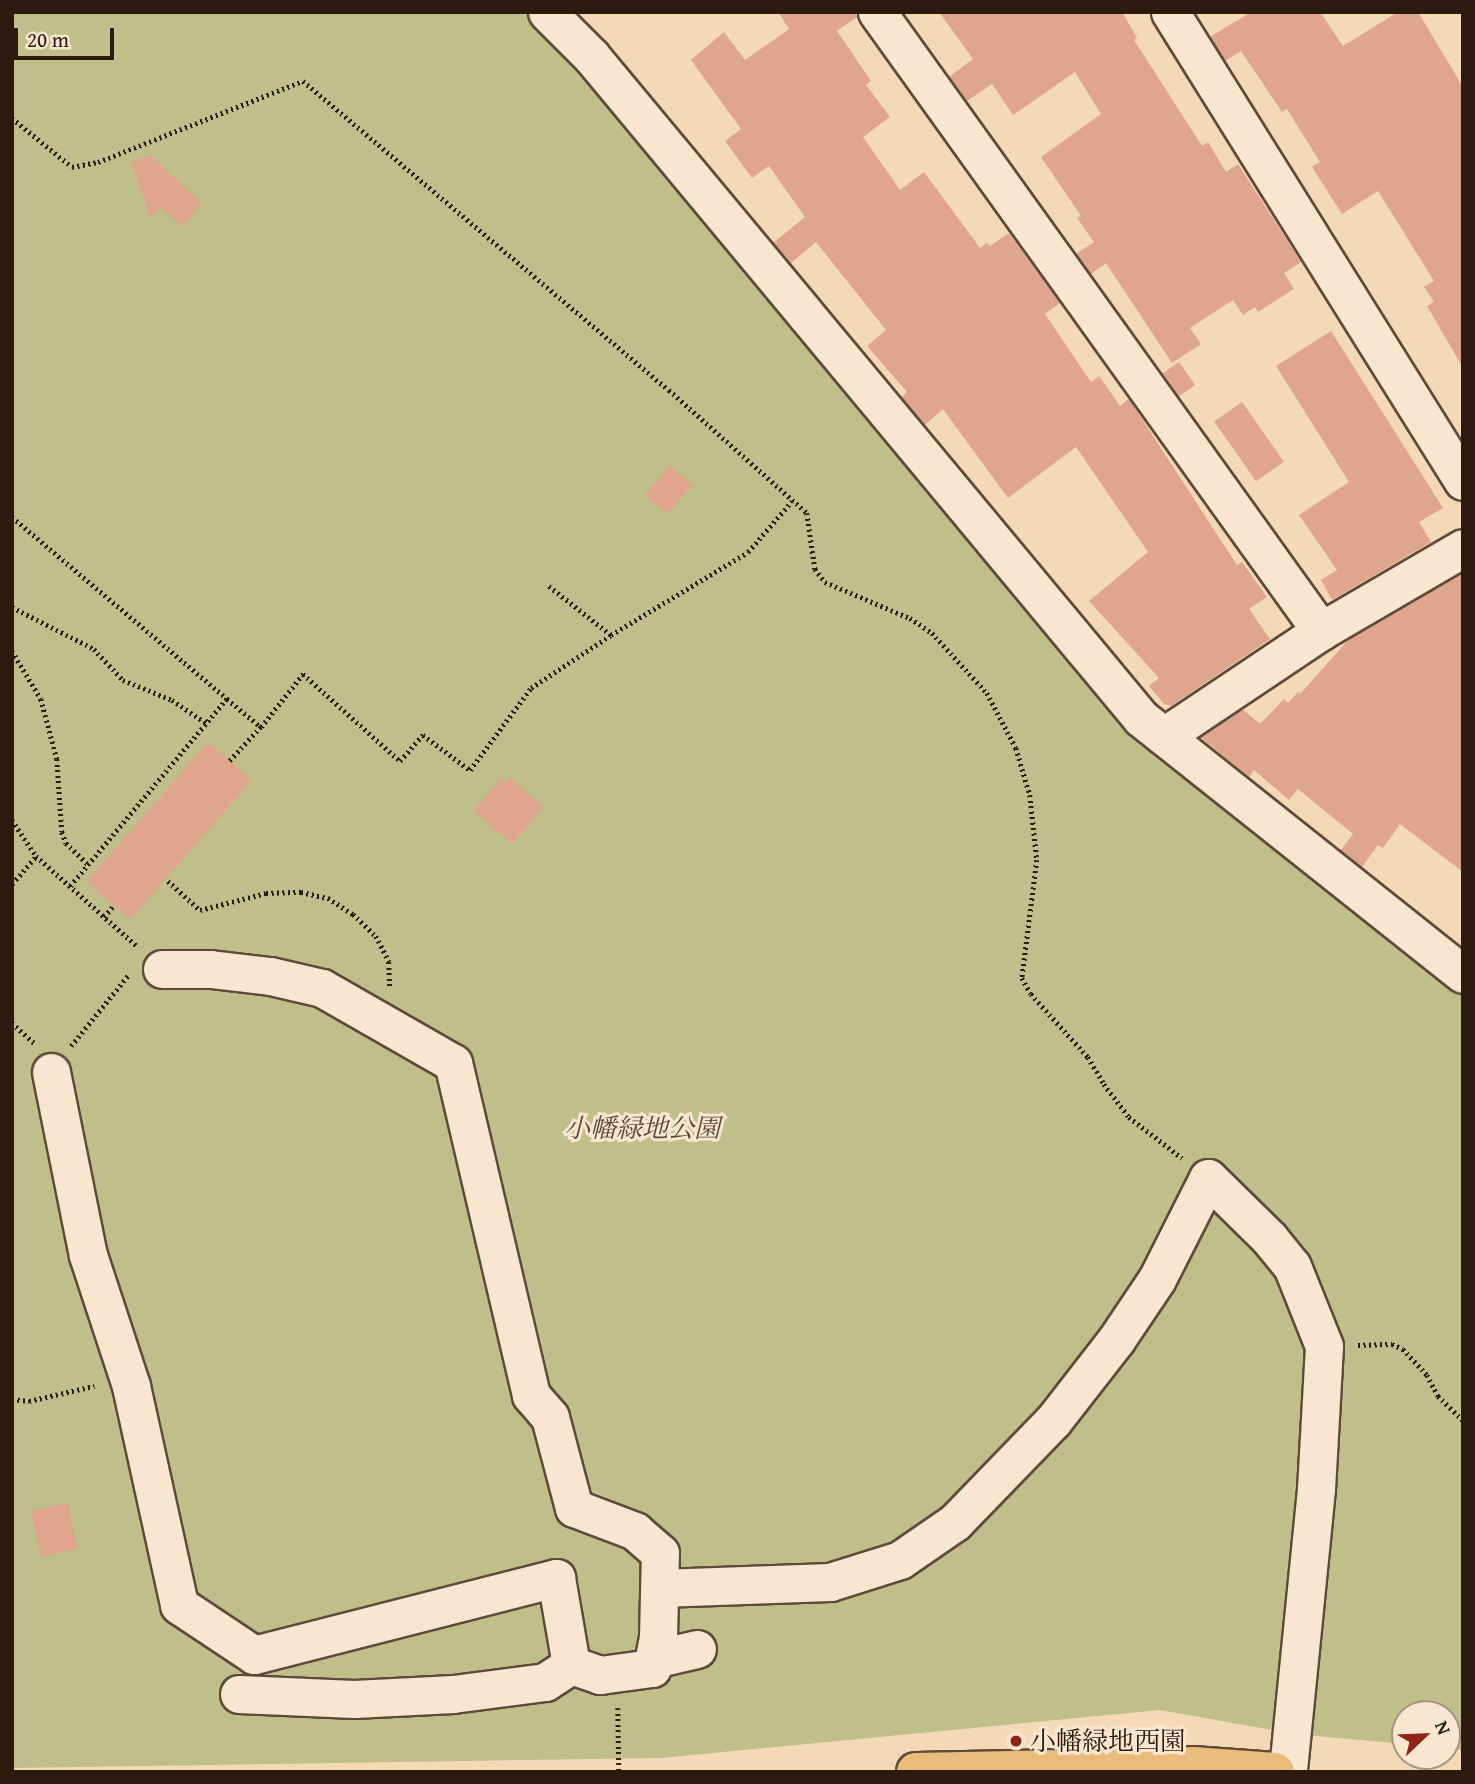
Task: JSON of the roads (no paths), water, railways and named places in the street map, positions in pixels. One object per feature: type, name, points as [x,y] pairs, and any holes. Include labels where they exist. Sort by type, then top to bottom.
[{"type":"main road","points":[[916,1772],[1193,1766],[1275,1772]]},
{"type":"street","points":[[547,12],[591,56],[1141,718],[1463,974]]},
{"type":"street","points":[[877,12],[1321,631]]},
{"type":"street","points":[[1170,12],[1463,481]]},
{"type":"street","points":[[1164,736],[1321,631],[1463,548]]},
{"type":"street","points":[[154,961],[270,976],[322,988],[453,1063],[531,1395],[550,1417],[574,1508],[635,1531],[660,1553],[658,1638],[652,1668],[600,1675],[571,1664]]},
{"type":"street","points":[[58,1063],[88,1255],[129,1377],[179,1605],[254,1655],[556,1578],[571,1664]]},
{"type":"street","points":[[660,1588],[830,1582],[900,1560],[955,1522],[1053,1421],[1116,1340],[1157,1279],[1208,1178],[1269,1238],[1292,1266],[1324,1346],[1316,1489],[1288,1772]]},
{"type":"street","points":[[654,1659],[697,1649]]},
{"type":"street","points":[[239,1694],[354,1699],[453,1694],[545,1682],[571,1664]]},
{"type":"place","name":"小幡緑地西園","points":[[1016,1741]]},
{"type":"park label","name":"小幡緑地公園","points":[[642,1128]]}]
